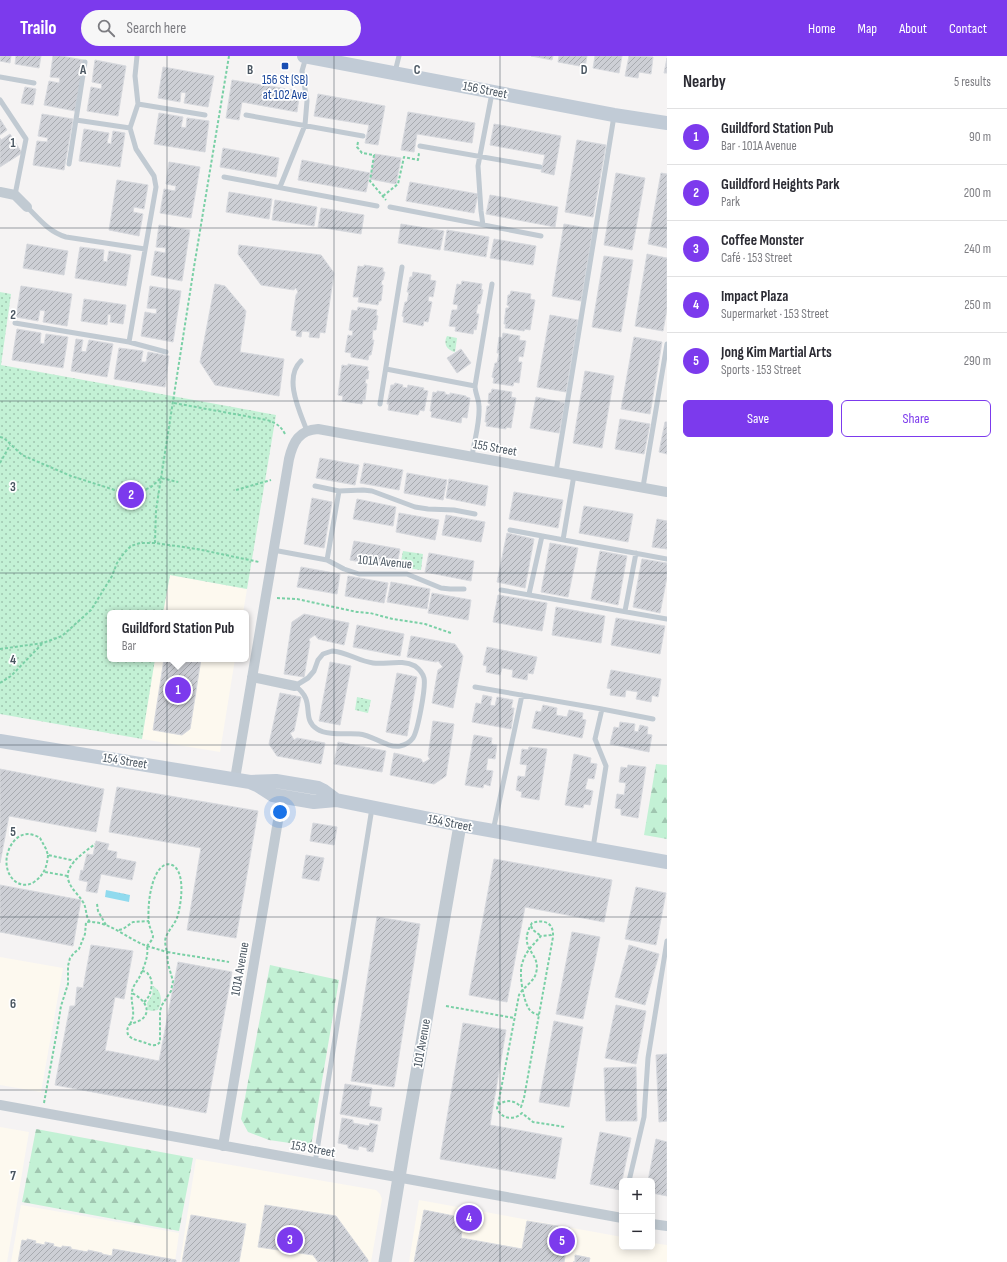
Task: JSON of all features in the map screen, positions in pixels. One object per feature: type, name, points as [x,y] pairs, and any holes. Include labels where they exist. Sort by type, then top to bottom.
[{"type":"main road","name":"156 Street","points":[[305,56],[614,115],[667,123]]},
{"type":"main road","name":"154 Street","points":[[0,741],[235,779],[250,782],[273,795],[282,797],[314,802],[336,800],[460,825],[667,862]]},
{"type":"main road","name":"154 Street","points":[[250,782],[276,781],[318,788],[336,800]]},
{"type":"street","points":[[0,192],[15,195],[27,207]]},
{"type":"street","name":"155 Street","points":[[307,431],[318,429],[667,492]]},
{"type":"street","points":[[235,779],[290,452],[297,438],[307,431]]},
{"type":"street","points":[[252,677],[295,686]]},
{"type":"street","name":"101A Avenue","points":[[223,1146],[282,797]]},
{"type":"street","name":"101 Avenue","points":[[385,1262],[460,825]]},
{"type":"street","name":"153 Street","points":[[0,1104],[315,1163],[619,1216]]},
{"type":"street","points":[[655,1224],[667,1226]]},
{"type":"lane","points":[[129,342],[156,187],[154,176],[136,149],[130,128],[138,104],[135,76],[137,56]]},
{"type":"lane","points":[[280,187],[305,125],[307,101],[302,71],[305,56]]},
{"type":"lane","points":[[395,73],[399,56]]},
{"type":"lane","points":[[69,164],[85,62]]},
{"type":"lane","points":[[0,77],[34,82]]},
{"type":"lane","points":[[483,225],[478,170],[479,156],[492,92]]},
{"type":"lane","points":[[0,100],[26,139],[15,195]]},
{"type":"lane","points":[[138,104],[205,115]]},
{"type":"lane","points":[[246,115],[361,136]]},
{"type":"lane","points":[[556,472],[614,115]]},
{"type":"lane","points":[[76,120],[130,128]]},
{"type":"lane","points":[[420,146],[540,167]]},
{"type":"lane","points":[[224,177],[377,206]]},
{"type":"lane","points":[[27,207],[50,230],[57,234],[66,237],[145,249]]},
{"type":"lane","points":[[390,207],[541,236]]},
{"type":"lane","points":[[380,404],[402,266]]},
{"type":"lane","points":[[472,457],[479,414],[479,401],[475,386],[492,284]]},
{"type":"lane","points":[[15,324],[129,342],[166,352]]},
{"type":"lane","points":[[643,488],[667,344]]},
{"type":"lane","points":[[301,361],[295,372],[293,388],[296,402],[307,431]]},
{"type":"lane","points":[[386,369],[475,386]]},
{"type":"lane","points":[[563,540],[574,475]]},
{"type":"lane","points":[[314,486],[339,491],[372,491],[415,507],[454,510],[475,514]]},
{"type":"lane","points":[[327,560],[339,491]]},
{"type":"lane","points":[[510,530],[667,559]]},
{"type":"lane","points":[[529,594],[542,536]]},
{"type":"lane","name":"101A Avenue","points":[[273,550],[327,560],[344,569],[359,574],[407,574],[441,588],[464,588]]},
{"type":"lane","points":[[625,611],[636,553]]},
{"type":"lane","points":[[501,590],[667,619]]},
{"type":"lane","points":[[332,651],[340,652],[369,663],[403,664],[415,666],[422,674],[424,680],[416,731],[412,739],[400,746],[392,746],[362,734],[324,732],[318,730],[311,724],[306,696],[295,686],[308,678],[314,671],[318,660],[323,654],[332,651]]},
{"type":"lane","points":[[475,686],[602,708],[653,719]]},
{"type":"lane","points":[[493,831],[522,695]]},
{"type":"lane","points":[[592,849],[606,766],[596,740],[602,708]]},
{"type":"lane","points":[[315,1163],[372,807]]},
{"type":"lane","points":[[630,1178],[644,1117],[648,1058],[667,941]]},
{"type":"path","points":[[155,543],[156,510],[228,56]]},
{"type":"path","points":[[361,136],[357,147],[362,153],[374,155],[370,181],[382,196],[398,184],[404,157],[418,160],[420,146]]},
{"type":"path","points":[[174,403],[267,420],[276,423],[282,428],[285,434]]},
{"type":"path","points":[[0,437],[4,438],[22,455],[71,476],[121,492],[140,492],[151,487],[161,478]]},
{"type":"path","points":[[0,463],[11,444]]},
{"type":"path","points":[[161,478],[178,482]]},
{"type":"path","points":[[236,490],[271,480]]},
{"type":"path","points":[[0,649],[43,643],[62,636],[91,610],[112,576],[117,564],[124,553],[131,546],[140,543],[155,543],[197,549],[258,562]]},
{"type":"path","points":[[277,598],[297,599],[357,612],[370,613],[393,619],[425,624],[451,634]]},
{"type":"path","points":[[1,682],[11,676],[43,643]]},
{"type":"path","points":[[11,676],[16,677]]},
{"type":"path","points":[[28,834],[40,838],[48,856],[45,872],[29,885],[19,884],[14,881],[9,875],[6,867],[8,852],[11,845],[16,839],[23,835],[28,834]]},
{"type":"path","points":[[90,922],[87,919],[84,904],[71,886],[68,876],[74,862],[83,852],[95,844]]},
{"type":"path","points":[[48,856],[71,860],[74,862]]},
{"type":"path","points":[[168,864],[175,866],[179,872],[182,889],[177,918],[165,937],[168,964],[172,981],[171,991],[160,1011],[160,1042],[153,1046],[134,1040],[128,1033],[129,1025],[134,1016],[132,990],[142,970],[147,956],[147,946],[153,936],[149,921],[149,899],[159,869],[168,864]]},
{"type":"path","points":[[45,872],[68,876]]},
{"type":"path","points":[[98,904],[98,910],[107,926]]},
{"type":"path","points":[[117,930],[123,929],[132,922],[149,921]]},
{"type":"path","points":[[520,1107],[524,1098],[554,931],[546,922],[538,921],[532,923],[526,937],[528,947],[536,960],[537,969],[535,976],[518,995],[498,1105],[498,1111],[505,1117],[514,1118],[522,1113]]},
{"type":"path","points":[[44,1103],[58,1019],[68,984],[68,966],[70,958],[79,949],[85,934],[86,922],[107,926],[117,930],[142,945],[167,952],[229,962]]},
{"type":"path","points":[[530,926],[541,936],[552,935],[553,933]]},
{"type":"path","points":[[539,1015],[529,1010],[526,1003],[520,969],[522,961],[529,949],[541,936]]},
{"type":"path","points":[[142,970],[148,974],[151,980],[150,995],[144,1002]]},
{"type":"path","points":[[129,1025],[142,1019],[146,1012],[144,1002],[141,998],[132,993]]},
{"type":"path","points":[[446,1006],[514,1018]]},
{"type":"path","points":[[498,1105],[502,1102],[508,1101],[516,1103],[520,1107],[522,1113],[533,1122],[565,1127]]},
{"type":"shaded area","points":[[170,575],[247,589],[244,610],[164,610]]},
{"type":"shaded area","points":[[155,662],[235,662],[220,752],[142,739]]},
{"type":"shaded area","points":[[0,957],[63,968],[41,1092],[0,1085]]},
{"type":"shaded area","points":[[0,1127],[29,1132],[7,1262],[0,1262]]},
{"type":"shaded area","points":[[196,1159],[376,1190],[382,1199],[371,1262],[180,1262]]},
{"type":"shaded area","points":[[419,1200],[619,1236],[619,1250],[655,1250],[655,1243],[667,1245],[667,1262],[409,1262]]},
{"type":"shaded area","points":[[21,1205],[179,1233],[175,1262],[11,1262]]},
{"type":"green space","points":[[0,292],[11,294],[1,365],[276,415],[247,589],[170,575],[164,610],[107,610],[107,662],[155,662],[142,739],[0,714]]},
{"type":"green space","points":[[447,336],[457,338],[455,352],[446,346],[445,342]]},
{"type":"green space","points":[[403,551],[423,554],[421,570],[400,567]]},
{"type":"green space","points":[[357,697],[371,700],[368,713],[355,710]]},
{"type":"green space","points":[[656,764],[667,765],[667,839],[644,835]]},
{"type":"green space","points":[[270,965],[339,980],[311,1146],[269,1140],[248,1132],[241,1119]]},
{"type":"green space","points":[[153,986],[160,994],[161,1004],[158,1010],[152,1011],[148,1010],[147,1003],[152,995]]},
{"type":"green space","points":[[36,1129],[193,1158],[179,1231],[22,1202]]},
{"type":"water","points":[[106,890],[130,895],[129,902],[105,897]]},
{"type":"building","points":[[0,56],[11,56],[10,63],[0,61]]},
{"type":"building","points":[[16,56],[41,56],[39,68],[15,64]]},
{"type":"building","points":[[53,56],[84,60],[75,111],[44,105],[49,81],[59,83],[60,78],[50,77]]},
{"type":"building","points":[[531,56],[553,56],[552,60]]},
{"type":"building","points":[[559,56],[587,56],[585,67],[558,62]]},
{"type":"building","points":[[595,56],[622,56],[619,73],[593,68]]},
{"type":"building","points":[[629,56],[653,57],[651,74],[639,72],[638,78],[625,76]]},
{"type":"building","points":[[667,58],[667,73],[664,73]]},
{"type":"building","points":[[95,60],[126,66],[118,116],[87,111],[91,87],[101,89],[102,84],[92,82]]},
{"type":"building","points":[[163,67],[214,76],[208,107],[184,103],[186,93],[181,92],[180,102],[158,98]]},
{"type":"building","points":[[232,80],[300,91],[297,112],[242,102],[239,120],[226,118]]},
{"type":"building","points":[[25,87],[36,89],[33,105],[21,103]]},
{"type":"building","points":[[318,94],[385,106],[378,145],[365,143],[369,125],[314,116]]},
{"type":"building","points":[[408,112],[475,123],[472,143],[417,134],[414,152],[401,150]]},
{"type":"building","points":[[159,113],[183,117],[181,127],[186,128],[187,118],[209,121],[205,152],[154,144]]},
{"type":"building","points":[[42,114],[73,119],[64,170],[33,165],[37,141],[47,142],[48,138],[38,136]]},
{"type":"building","points":[[0,119],[7,130],[0,135]]},
{"type":"building","points":[[494,124],[561,136],[554,175],[541,172],[545,155],[490,145]]},
{"type":"building","points":[[84,129],[109,133],[107,143],[111,144],[113,131],[125,133],[120,167],[79,161]]},
{"type":"building","points":[[10,134],[22,153],[0,167],[0,138],[1,140]]},
{"type":"building","points":[[577,140],[606,145],[593,217],[565,212]]},
{"type":"building","points":[[223,148],[279,158],[276,177],[220,167]]},
{"type":"building","points":[[375,154],[401,158],[396,184],[370,179]]},
{"type":"building","points":[[302,160],[370,173],[366,192],[298,180]]},
{"type":"building","points":[[169,162],[200,167],[191,218],[160,213],[164,189],[175,191],[176,186],[166,184]]},
{"type":"building","points":[[616,173],[645,178],[632,250],[604,245]]},
{"type":"building","points":[[661,173],[667,174],[667,248],[648,244]]},
{"type":"building","points":[[117,180],[148,185],[144,209],[134,207],[133,212],[143,214],[139,236],[109,230]]},
{"type":"building","points":[[410,182],[478,194],[474,213],[406,201]]},
{"type":"building","points":[[229,192],[272,199],[269,219],[226,212]]},
{"type":"building","points":[[490,195],[558,207],[555,227],[486,214]]},
{"type":"building","points":[[275,200],[317,207],[314,226],[272,220]]},
{"type":"building","points":[[321,208],[364,215],[361,234],[318,227]]},
{"type":"building","points":[[401,224],[444,231],[440,250],[398,243]]},
{"type":"building","points":[[564,224],[593,229],[581,301],[552,296]]},
{"type":"building","points":[[159,225],[190,230],[182,281],[151,275],[155,251],[165,253],[166,248],[156,247]]},
{"type":"building","points":[[447,230],[489,237],[486,257],[444,250]]},
{"type":"building","points":[[494,239],[536,246],[533,265],[490,258]]},
{"type":"building","points":[[27,244],[68,251],[64,275],[23,268]]},
{"type":"building","points":[[239,245],[321,255],[334,273],[325,333],[320,332],[319,338],[309,337],[310,332],[302,331],[301,337],[296,336],[297,331],[291,330],[296,295],[298,292],[296,288],[294,290],[261,285],[238,254]]},
{"type":"building","points":[[80,247],[104,250],[103,261],[107,262],[109,251],[131,255],[126,286],[75,278]]},
{"type":"building","points":[[647,254],[667,258],[667,309],[663,331],[635,326]]},
{"type":"building","points":[[604,256],[633,260],[621,332],[592,327]]},
{"type":"building","points":[[364,265],[383,268],[383,272],[385,272],[381,285],[383,285],[381,301],[379,301],[378,305],[358,302],[359,297],[353,297],[358,266],[364,267]]},
{"type":"building","points":[[413,272],[431,275],[430,280],[436,281],[433,297],[429,296],[428,301],[432,302],[428,322],[424,321],[423,326],[403,322],[404,317],[402,316],[405,302],[407,302],[410,277],[412,277]]},
{"type":"building","points":[[462,281],[482,284],[481,289],[483,290],[476,314],[479,314],[476,330],[474,329],[473,334],[455,331],[456,327],[449,326],[452,310],[457,310],[458,305],[453,304],[457,284],[461,285]]},
{"type":"building","points":[[215,284],[225,286],[246,311],[240,352],[284,359],[279,396],[215,385],[200,362]]},
{"type":"building","points":[[21,286],[72,294],[67,326],[43,322],[45,311],[40,310],[38,321],[16,317]]},
{"type":"building","points":[[150,286],[181,291],[173,342],[141,336],[145,312],[156,314],[157,309],[147,308]]},
{"type":"building","points":[[511,291],[531,294],[530,299],[535,300],[530,330],[525,329],[524,331],[505,328],[506,308],[509,308],[507,305],[508,295],[510,295]]},
{"type":"building","points":[[84,299],[126,305],[123,324],[110,322],[111,315],[108,314],[107,325],[81,321]]},
{"type":"building","points":[[358,307],[377,310],[376,315],[378,316],[376,330],[373,330],[372,340],[374,340],[371,355],[369,355],[368,360],[351,357],[351,353],[345,352],[348,335],[352,336],[353,331],[349,330],[352,310],[357,311]]},
{"type":"building","points":[[550,315],[578,320],[566,392],[537,387]]},
{"type":"building","points":[[17,329],[41,333],[40,343],[44,344],[46,334],[68,337],[63,368],[12,360]]},
{"type":"building","points":[[503,333],[520,336],[519,340],[526,341],[523,357],[519,356],[518,362],[522,362],[519,383],[514,382],[513,386],[493,383],[494,378],[492,377],[499,353],[497,353],[499,337],[502,338]]},
{"type":"building","points":[[634,337],[662,342],[650,414],[621,409]]},
{"type":"building","points":[[76,339],[83,340],[81,351],[86,352],[89,340],[113,344],[107,377],[71,371]]},
{"type":"building","points":[[119,348],[143,351],[141,362],[146,362],[148,352],[169,356],[165,387],[114,379]]},
{"type":"building","points":[[461,349],[471,363],[457,373],[447,358]]},
{"type":"building","points":[[348,364],[368,367],[368,379],[366,379],[365,383],[367,384],[365,400],[363,399],[362,404],[342,401],[343,396],[338,395],[342,365],[348,366]]},
{"type":"building","points":[[585,371],[614,376],[602,448],[573,443]]},
{"type":"building","points":[[395,383],[403,385],[402,387],[407,388],[408,385],[424,388],[423,390],[428,391],[424,411],[420,410],[418,415],[388,410],[389,404],[387,404],[391,385],[394,385]]},
{"type":"building","points":[[492,389],[512,392],[511,397],[516,398],[511,428],[506,427],[506,429],[486,426],[487,406],[490,406],[488,403],[489,393],[491,393]]},
{"type":"building","points":[[437,391],[445,392],[445,394],[450,395],[450,393],[470,398],[467,418],[462,417],[461,423],[431,417],[432,412],[430,411],[433,392],[437,393]]},
{"type":"building","points":[[536,397],[565,403],[559,433],[530,428]]},
{"type":"building","points":[[620,419],[650,424],[644,454],[615,449]]},
{"type":"building","points":[[665,422],[667,422],[667,454],[659,452]]},
{"type":"building","points":[[320,458],[359,465],[355,485],[316,478]]},
{"type":"building","points":[[364,463],[403,470],[399,490],[360,483]]},
{"type":"building","points":[[407,473],[447,480],[443,500],[404,493]]},
{"type":"building","points":[[449,479],[488,486],[485,506],[446,498]]},
{"type":"building","points":[[514,492],[563,500],[558,528],[509,519]]},
{"type":"building","points":[[312,498],[332,502],[324,548],[304,544]]},
{"type":"building","points":[[357,499],[396,507],[393,526],[353,519]]},
{"type":"building","points":[[584,506],[633,514],[628,542],[579,533]]},
{"type":"building","points":[[399,513],[439,520],[435,540],[396,532]]},
{"type":"building","points":[[446,515],[485,522],[481,542],[442,535]]},
{"type":"building","points":[[657,519],[667,521],[667,549],[652,547]]},
{"type":"building","points":[[507,533],[534,539],[525,588],[497,582]]},
{"type":"building","points":[[354,541],[400,549],[396,569],[350,560]]},
{"type":"building","points":[[550,543],[578,548],[568,597],[541,592]]},
{"type":"building","points":[[600,551],[627,556],[618,605],[591,599]]},
{"type":"building","points":[[429,553],[474,561],[471,581],[425,572]]},
{"type":"building","points":[[642,559],[667,563],[667,577],[660,613],[633,607]]},
{"type":"building","points":[[301,567],[340,574],[337,594],[297,587]]},
{"type":"building","points":[[348,576],[388,583],[384,603],[345,596]]},
{"type":"building","points":[[391,582],[430,589],[427,609],[387,602]]},
{"type":"building","points":[[432,593],[471,600],[468,620],[428,613]]},
{"type":"building","points":[[498,595],[547,603],[542,631],[493,622]]},
{"type":"building","points":[[556,607],[605,616],[601,643],[552,635]]},
{"type":"building","points":[[304,614],[349,623],[344,645],[318,639],[315,635],[309,639],[310,642],[304,677],[284,674],[292,622]]},
{"type":"building","points":[[616,618],[665,626],[660,654],[611,645]]},
{"type":"building","points":[[357,625],[404,634],[400,656],[353,647]]},
{"type":"building","points":[[411,636],[455,644],[463,656],[453,708],[432,703],[438,670],[443,667],[438,661],[436,662],[407,657]]},
{"type":"building","points":[[487,647],[537,657],[533,674],[528,673],[527,680],[512,677],[513,670],[502,668],[500,675],[486,672],[487,666],[483,665]]},
{"type":"building","points":[[164,662],[201,662],[190,729],[182,735],[153,730]]},
{"type":"building","points":[[330,662],[351,666],[340,725],[319,721]]},
{"type":"building","points":[[611,670],[661,679],[658,697],[652,695],[651,702],[636,699],[638,692],[626,690],[625,697],[610,695],[611,689],[607,688]]},
{"type":"building","points":[[397,673],[417,677],[407,736],[386,732]]},
{"type":"building","points":[[280,693],[301,697],[294,731],[290,733],[294,740],[297,738],[325,743],[321,764],[277,756],[269,744]]},
{"type":"building","points":[[483,695],[492,697],[490,705],[495,706],[497,697],[513,700],[511,708],[514,708],[511,729],[472,722],[476,703],[481,704]]},
{"type":"building","points":[[543,705],[557,708],[556,715],[567,717],[569,710],[583,713],[582,719],[586,720],[582,738],[532,728],[536,711],[541,712]]},
{"type":"building","points":[[433,721],[454,724],[446,776],[434,784],[390,775],[394,753],[421,759],[423,763],[430,759],[428,756]]},
{"type":"building","points":[[620,722],[635,724],[634,731],[638,732],[640,725],[648,727],[647,734],[652,735],[649,752],[610,744],[614,727],[619,728]]},
{"type":"building","points":[[474,735],[492,738],[491,744],[497,745],[495,759],[488,758],[486,770],[493,771],[490,786],[484,784],[483,788],[465,785]]},
{"type":"building","points":[[338,742],[386,751],[382,772],[334,764]]},
{"type":"building","points":[[529,747],[547,749],[539,800],[521,797],[522,792],[516,790],[518,776],[525,777],[527,765],[520,764],[522,749],[528,750]]},
{"type":"building","points":[[574,754],[591,758],[590,763],[597,764],[594,779],[588,778],[585,789],[593,791],[590,805],[584,804],[583,808],[565,805]]},
{"type":"building","points":[[628,765],[646,767],[638,818],[621,815],[621,809],[615,808],[617,794],[624,795],[626,783],[619,782],[621,767],[627,768]]},
{"type":"building","points":[[0,769],[104,789],[96,832],[9,816],[0,863]]},
{"type":"building","points":[[117,787],[258,811],[236,938],[187,930],[201,848],[109,832]]},
{"type":"building","points":[[313,823],[337,827],[334,845],[310,841]]},
{"type":"building","points":[[96,841],[109,844],[107,850],[117,852],[116,858],[136,862],[132,880],[101,874],[97,893],[86,891],[88,882],[79,880],[81,870],[83,871],[87,854],[93,855]]},
{"type":"building","points":[[306,855],[324,858],[319,881],[302,878]]},
{"type":"building","points":[[494,859],[612,880],[604,922],[525,907],[507,1002],[469,995]]},
{"type":"building","points":[[0,885],[81,900],[73,946],[0,932]]},
{"type":"building","points":[[636,887],[666,893],[656,945],[625,939]]},
{"type":"building","points":[[377,917],[420,924],[394,1087],[351,1081]]},
{"type":"building","points":[[572,932],[600,937],[583,1019],[556,1014]]},
{"type":"building","points":[[91,945],[133,951],[124,999],[115,997],[105,1051],[159,1061],[178,962],[232,972],[206,1113],[55,1085],[70,1006],[75,1006],[77,987],[83,988]]},
{"type":"building","points":[[629,945],[659,954],[645,1005],[615,997]]},
{"type":"building","points":[[616,1005],[646,1011],[636,1064],[605,1058]]},
{"type":"building","points":[[554,1021],[583,1027],[569,1107],[539,1102]]},
{"type":"building","points":[[463,1023],[506,1030],[490,1125],[562,1138],[555,1179],[440,1159]]},
{"type":"building","points":[[667,1054],[667,1121],[659,1122],[656,1055]]},
{"type":"building","points":[[636,1067],[637,1121],[606,1121],[604,1068]]},
{"type":"building","points":[[345,1084],[372,1088],[369,1106],[382,1108],[380,1121],[340,1114]]},
{"type":"building","points":[[342,1118],[353,1120],[353,1123],[369,1126],[370,1123],[378,1125],[373,1152],[367,1151],[367,1148],[359,1146],[358,1150],[348,1148],[348,1145],[338,1143]]},
{"type":"building","points":[[600,1132],[631,1138],[623,1178],[619,1178],[619,1190],[590,1184]]},
{"type":"building","points":[[656,1139],[667,1142],[667,1196],[655,1194],[655,1178],[649,1178]]},
{"type":"building","points":[[265,1205],[336,1216],[368,1262],[318,1262],[313,1255],[258,1247]]},
{"type":"building","points":[[424,1210],[464,1218],[461,1238],[522,1249],[527,1221],[570,1228],[564,1262],[414,1262]]},
{"type":"building","points":[[191,1215],[246,1224],[239,1262],[182,1262]]},
{"type":"building","points":[[27,1239],[36,1241],[35,1243],[45,1245],[45,1242],[62,1248],[62,1246],[71,1247],[71,1249],[88,1252],[88,1250],[112,1256],[113,1249],[176,1260],[176,1262],[18,1262],[22,1240],[27,1241]]},
{"type":"building","points":[[575,1255],[590,1258],[589,1262],[575,1262]]},
{"type":"place","name":"156 St (SB) at 102 Ave","points":[[285,66]]},
{"type":"place","name":"Guildford Heights Park","points":[[131,495]]},
{"type":"place","name":"Guildford Station Pub","points":[[178,690]]},
{"type":"place","name":"Impact Plaza","points":[[469,1218]]},
{"type":"place","name":"Coffee Monster","points":[[290,1240]]},
{"type":"place","name":"Jong Kim Martial Arts","points":[[562,1241]]}]
